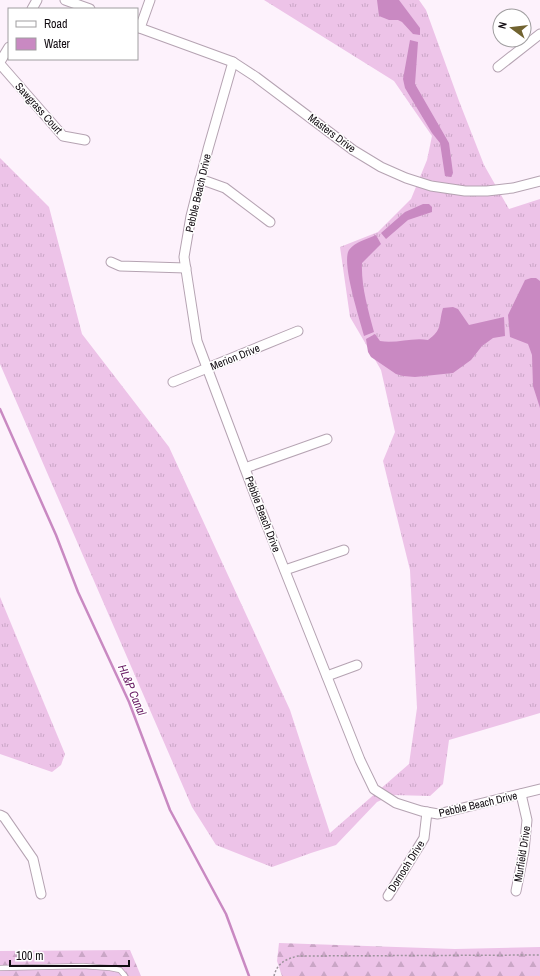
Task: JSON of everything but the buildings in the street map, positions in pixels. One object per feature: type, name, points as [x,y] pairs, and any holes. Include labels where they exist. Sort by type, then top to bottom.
[{"type":"street","points":[[66,0],[87,8]]},
{"type":"street","points":[[139,27],[150,0]]},
{"type":"street","name":"Masters Drive","points":[[139,27],[233,62],[256,77],[353,150],[381,167],[406,178],[431,186],[466,191],[486,191],[513,188],[540,181]]},
{"type":"street","points":[[498,67],[540,34]]},
{"type":"street","name":"Sawgrass Court","points":[[8,49],[0,63],[63,136],[85,140]]},
{"type":"street","name":"Pebble Beach Drive","points":[[233,62],[200,179],[191,216],[184,257],[197,341],[245,468],[360,760],[374,789],[396,803],[438,814],[540,789]]},
{"type":"street","points":[[200,179],[225,188],[270,222]]},
{"type":"street","points":[[111,262],[120,266],[186,268]]},
{"type":"street","name":"Merion Drive","points":[[173,382],[298,332]]},
{"type":"street","points":[[245,468],[327,439]]},
{"type":"street","points":[[285,570],[344,550]]},
{"type":"street","points":[[327,676],[357,665]]},
{"type":"street","name":"Murfield Drive","points":[[516,891],[524,851],[527,820],[521,794]]},
{"type":"street","name":"Dornoch Drive","points":[[388,896],[424,838],[427,812]]},
{"type":"street","points":[[0,815],[4,817],[33,859],[41,894]]},
{"type":"lane","points":[[0,968],[82,966],[120,970],[125,976]]},
{"type":"path","points":[[274,976],[279,964],[298,956],[540,954]]},
{"type":"green space","points":[[264,0],[419,0],[426,10],[484,165],[509,209],[540,199],[540,713],[449,740],[443,784],[430,796],[393,795],[377,802],[336,845],[272,867],[216,845],[192,807],[0,364],[0,158],[49,207],[82,334],[169,447],[290,710],[330,833],[409,764],[417,708],[410,570],[383,461],[395,432],[381,370],[350,317],[340,247],[378,232],[411,199],[427,160],[432,136],[394,81]]},
{"type":"green space","points":[[0,597],[65,754],[61,765],[52,772],[0,754]]},
{"type":"green space","points":[[279,943],[455,949],[540,947],[540,976],[282,976],[277,961]]},
{"type":"green space","points":[[130,950],[141,976],[0,976],[0,951]]},
{"type":"water","points":[[377,0],[399,0],[420,28],[420,35],[413,34],[402,22],[398,20],[389,20],[379,16]]},
{"type":"water","points":[[410,40],[418,42],[415,84],[449,143],[453,173],[451,177],[445,176],[440,143],[432,133],[405,88],[403,79]]},
{"type":"water","points":[[423,204],[429,204],[432,207],[432,212],[408,220],[386,239],[381,233],[405,212]]},
{"type":"water","points":[[376,235],[381,244],[362,263],[364,289],[374,332],[364,336],[349,279],[347,257],[349,250],[354,245]]},
{"type":"water","points":[[536,278],[540,281],[540,408],[533,386],[532,355],[528,344],[510,337],[508,315],[525,280]]},
{"type":"water","points":[[453,307],[458,309],[469,325],[504,317],[505,336],[493,338],[482,346],[471,360],[453,373],[415,377],[403,376],[396,374],[371,357],[368,352],[366,339],[375,334],[380,341],[386,342],[416,339],[428,340],[438,330],[443,308]]},
{"type":"waterway","name":"HL&P Canal","points":[[0,409],[56,535],[78,592],[129,702],[170,810],[226,914],[249,976]]}]
